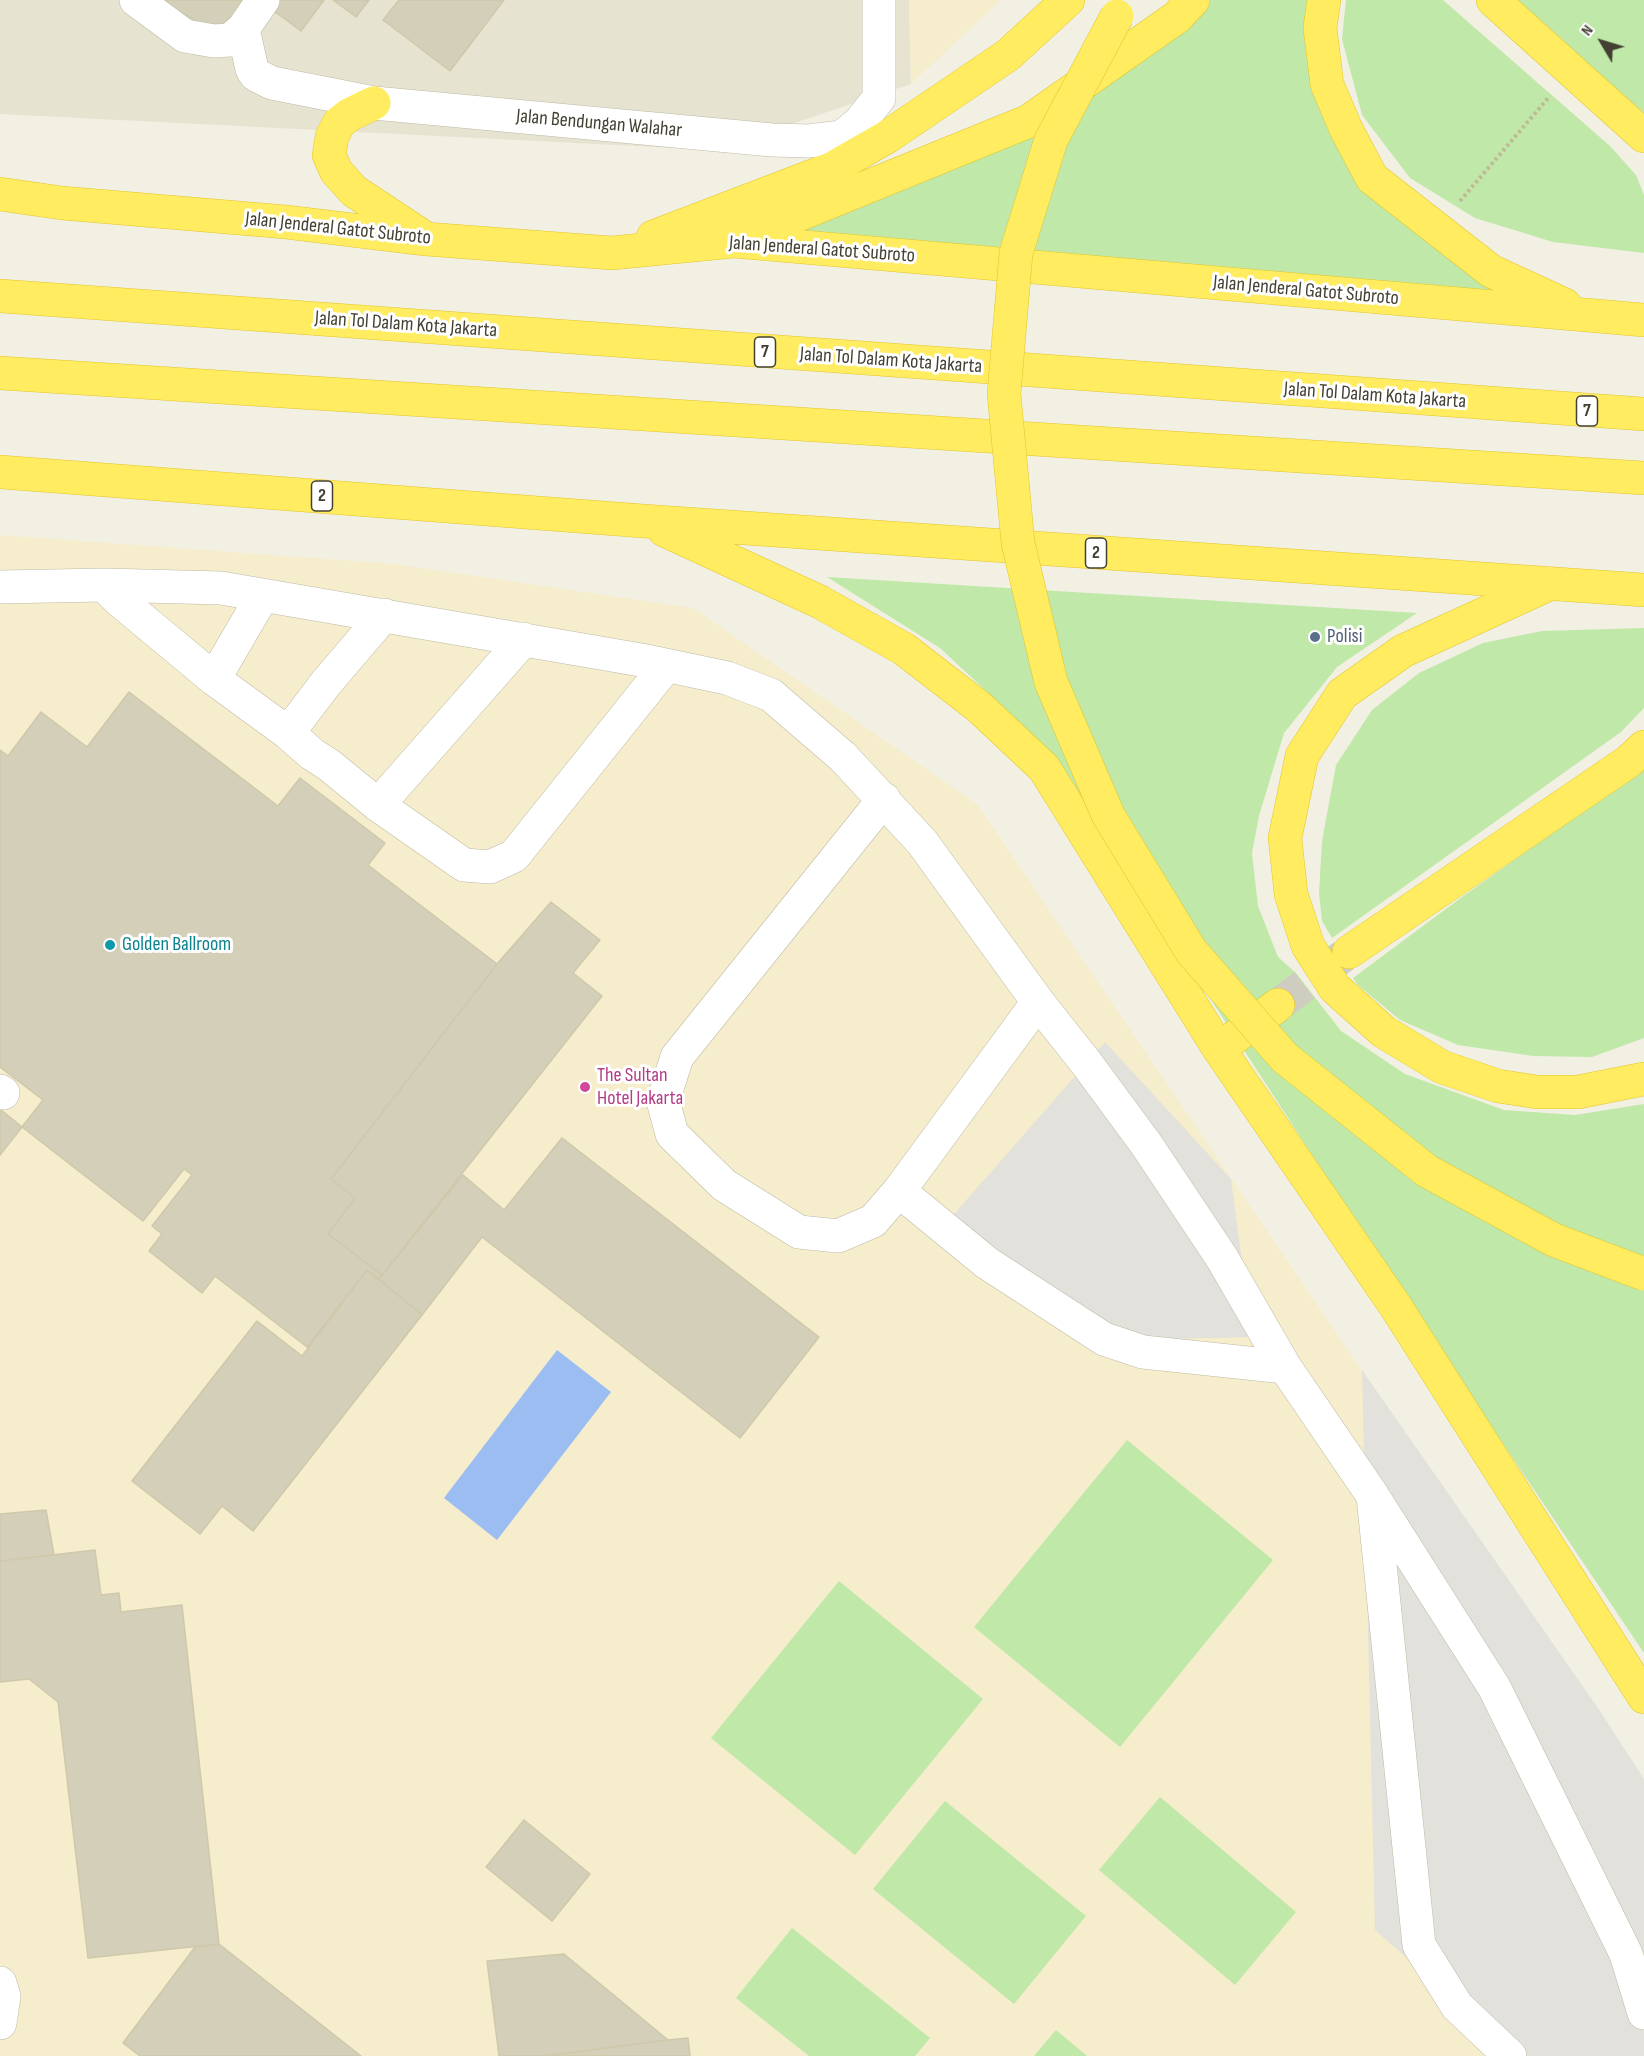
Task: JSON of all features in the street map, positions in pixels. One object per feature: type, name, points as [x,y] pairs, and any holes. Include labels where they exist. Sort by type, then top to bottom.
[{"type":"highway","points":[[612,253],[831,169],[887,137],[1008,55],[1068,0]]},
{"type":"highway","points":[[1128,0],[1117,16],[1051,141],[1016,253],[1004,394],[1018,543],[1051,682],[1108,815],[1191,951],[1285,1058],[1427,1171],[1554,1240],[1644,1274]]},
{"type":"highway","points":[[734,241],[1029,121],[1177,17],[1192,0]]},
{"type":"highway","points":[[1324,0],[1320,28],[1328,84],[1346,129],[1372,178],[1491,270],[1615,318]]},
{"type":"highway","points":[[1493,0],[1644,136]]},
{"type":"highway","points":[[374,104],[349,115],[339,123],[332,137],[329,155],[336,171],[354,191],[426,239]]},
{"type":"highway","name":"Jalan Jenderal Gatot Subroto","points":[[0,194],[62,203],[286,222],[426,239],[612,253],[734,241],[1615,318]]},
{"type":"highway","points":[[0,208],[62,203]]},
{"type":"highway","name":"Jalan Tol Dalam Kota Jakarta","points":[[0,296],[1644,414]]},
{"type":"highway","points":[[0,373],[1644,478]]},
{"type":"highway","name":"2","points":[[0,472],[643,521],[1644,590]]},
{"type":"highway","points":[[643,521],[819,602],[904,649],[979,707],[1044,768],[1219,1049],[1396,1307],[1644,1697]]},
{"type":"highway","points":[[1557,584],[1403,651],[1342,694],[1302,756],[1285,838],[1291,894],[1308,946],[1335,988],[1384,1032],[1442,1068],[1498,1086],[1537,1092],[1578,1092],[1644,1079]]},
{"type":"highway","points":[[1349,952],[1629,761],[1644,747]]},
{"type":"highway","points":[[1219,1049],[1278,1005]]},
{"type":"street","points":[[136,0],[185,36],[214,41],[230,40],[243,28],[263,0]]},
{"type":"street","name":"Jalan Bendungan Walahar","points":[[243,28],[252,69],[256,75],[272,83],[374,104],[772,140],[809,141],[842,137],[859,123],[879,98],[879,0]]},
{"type":"street","points":[[0,587],[104,585],[221,588],[524,639],[727,678],[771,695],[843,757],[922,842],[1038,1002],[1088,1064],[1146,1144],[1222,1258],[1285,1367],[1373,1496],[1494,1687],[1626,1954],[1644,2013]]},
{"type":"street","points":[[104,585],[214,679],[288,733],[378,805],[464,865],[490,867],[514,856],[666,666]]},
{"type":"street","points":[[214,679],[263,595]]},
{"type":"street","points":[[288,733],[384,615]]},
{"type":"street","points":[[378,805],[524,639]]},
{"type":"street","points":[[884,799],[677,1057],[663,1101],[672,1134],[724,1185],[798,1232],[838,1236],[873,1221],[899,1191],[1038,1002]]},
{"type":"street","points":[[899,1191],[987,1263],[1104,1339],[1143,1352],[1285,1367]]},
{"type":"street","points":[[1373,1496],[1419,1945],[1457,2006],[1510,2056]]},
{"type":"street","points":[[0,1983],[4,1996],[0,2023]]},
{"type":"path","points":[[1437,230],[1571,71]]},
{"type":"shaded area","points":[[0,0],[909,0],[911,84],[714,150],[0,114]]},
{"type":"shaded area","points":[[909,0],[1001,0],[911,84]]},
{"type":"shaded area","name":"The Sultan Hotel Jakarta","points":[[0,535],[394,564],[693,608],[977,804],[1644,1786],[1644,2056],[0,2056]]},
{"type":"shaded area","points":[[1105,1042],[1231,1179],[1252,1337],[1128,1340],[949,1220]]},
{"type":"shaded area","points":[[1362,1370],[1598,1708],[1644,1779],[1644,2056],[1519,2056],[1375,1930]]},
{"type":"green space","points":[[1193,0],[1324,0],[1320,28],[1372,178],[1587,315],[734,241],[1029,121]]},
{"type":"green space","points":[[1346,0],[1443,0],[1610,146],[1636,175],[1644,195],[1644,253],[1553,242],[1475,218],[1410,178],[1362,115],[1342,39]]},
{"type":"green space","points":[[1517,0],[1644,0],[1644,114],[1642,112]]},
{"type":"green space","points":[[827,577],[1417,613],[1337,667],[1284,733],[1259,816],[1252,853],[1258,906],[1278,957],[1296,973],[1341,1031],[1405,1074],[1504,1110],[1575,1115],[1644,1104],[1644,1653],[1419,1319],[1047,748],[940,648]]},
{"type":"green space","points":[[1644,628],[1644,708],[1621,732],[1332,938],[1322,921],[1319,893],[1322,841],[1336,765],[1372,710],[1419,673],[1483,643],[1542,631]]},
{"type":"green space","points":[[1644,768],[1644,1038],[1592,1057],[1533,1056],[1458,1045],[1400,1020],[1358,985],[1353,978],[1462,897]]},
{"type":"green space","points":[[1127,1440],[1273,1560],[1120,1747],[974,1627]]},
{"type":"green space","points":[[839,1581],[983,1699],[855,1855],[711,1738]]},
{"type":"green space","points":[[1160,1797],[1296,1912],[1235,1985],[1099,1870]]},
{"type":"green space","points":[[945,1801],[1086,1916],[1014,2004],[873,1889]]},
{"type":"green space","points":[[792,1928],[930,2038],[915,2056],[809,2056],[736,1998]]},
{"type":"green space","points":[[1056,2030],[1087,2056],[1034,2056]]},
{"type":"water","points":[[557,1350],[611,1392],[497,1540],[444,1498]]},
{"type":"building","points":[[163,0],[255,0],[218,33]]},
{"type":"building","points":[[265,0],[324,0],[301,31],[263,3]]},
{"type":"building","points":[[333,0],[369,0],[356,17]]},
{"type":"building","points":[[399,0],[504,0],[450,71],[383,20]]},
{"type":"building","points":[[129,692],[278,806],[300,778],[385,843],[368,865],[497,964],[331,1179],[355,1198],[328,1234],[382,1275],[379,1279],[367,1270],[307,1347],[215,1276],[202,1293],[149,1251],[162,1234],[152,1226],[192,1175],[184,1169],[143,1221],[22,1127],[43,1100],[0,1067],[0,750],[8,756],[41,712],[87,747]]},
{"type":"building","points":[[551,902],[600,940],[573,973],[602,996],[382,1275],[328,1234],[355,1198],[331,1179],[497,964]]},
{"type":"building","points":[[0,1109],[22,1127],[0,1155]]},
{"type":"building","points":[[562,1138],[819,1337],[740,1438],[482,1237],[422,1315],[379,1279],[463,1175],[504,1210]]},
{"type":"building","points":[[367,1270],[422,1315],[253,1531],[222,1506],[200,1534],[132,1481],[257,1321],[302,1356]]},
{"type":"building","points":[[46,1510],[54,1555],[0,1561],[0,1514]]},
{"type":"building","points":[[95,1550],[101,1595],[119,1593],[121,1612],[182,1605],[219,1944],[88,1958],[58,1702],[29,1679],[0,1682],[0,1561]]},
{"type":"building","points":[[524,1820],[590,1874],[552,1921],[486,1867]]},
{"type":"building","points":[[219,1944],[361,2056],[140,2056],[123,2043],[195,1947]]},
{"type":"building","points":[[564,1954],[668,2040],[545,2056],[499,2056],[487,1961]]},
{"type":"building","points":[[688,2038],[690,2056],[545,2056],[668,2040]]},
{"type":"tunnel","points":[[1278,1005],[1346,954]]},
{"type":"place","name":"Polisi","points":[[1315,637]]},
{"type":"place","name":"Golden Ballroom","points":[[110,945]]},
{"type":"place","name":"The Sultan Hotel Jakarta","points":[[585,1087]]}]
